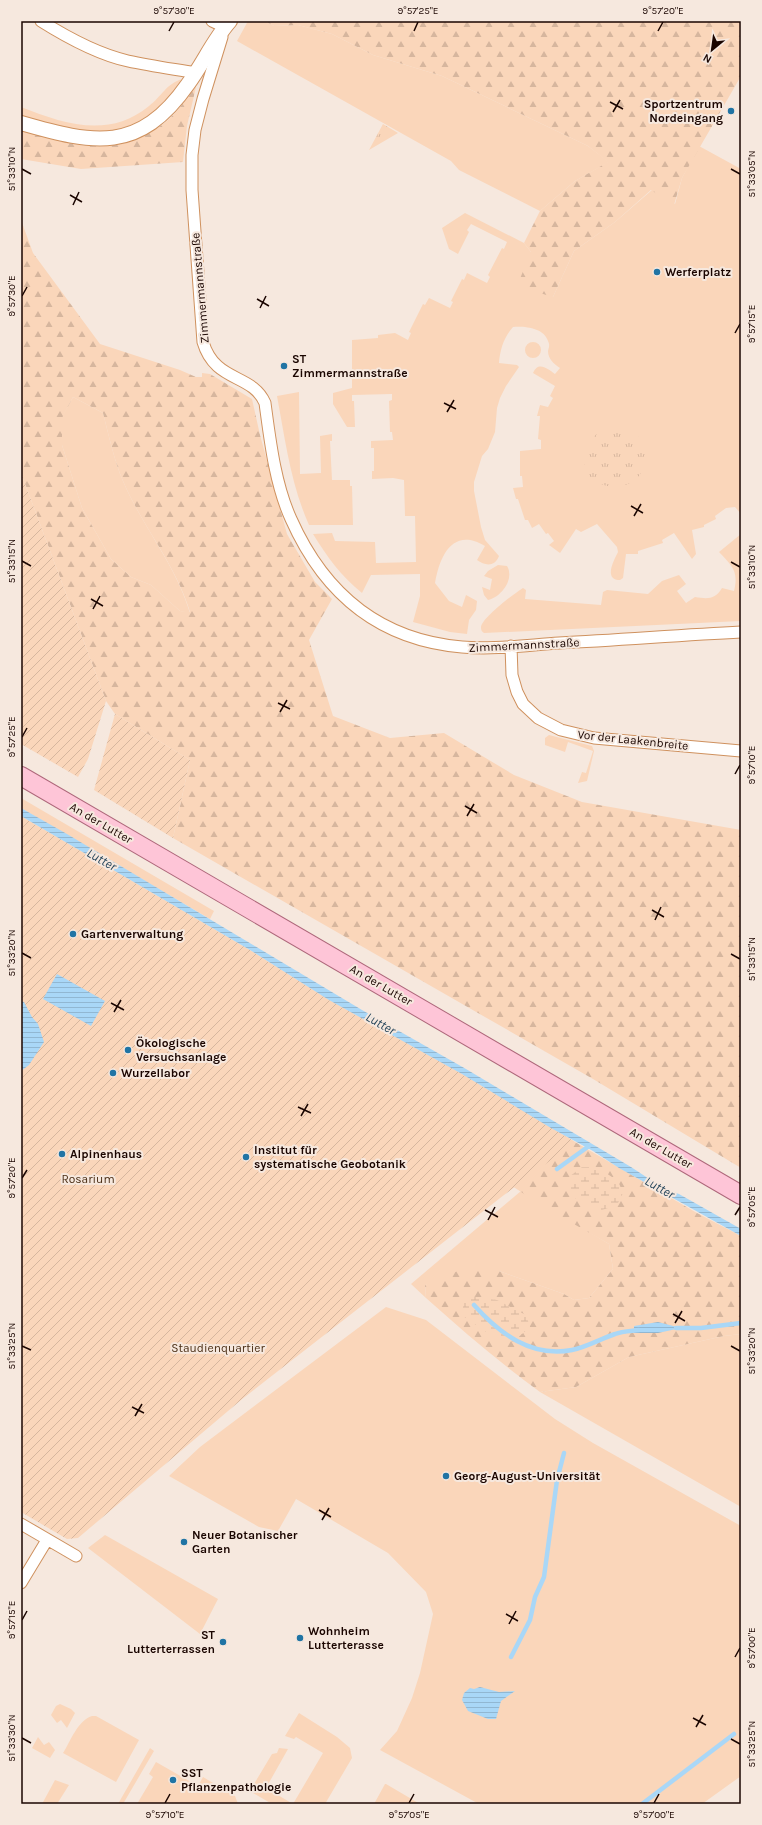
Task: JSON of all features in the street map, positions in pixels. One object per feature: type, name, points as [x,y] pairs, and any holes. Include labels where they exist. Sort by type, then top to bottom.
[{"type":"main road","name":"An der Lutter","points":[[21,776],[741,1195]]},
{"type":"street","points":[[41,21],[61,34],[95,50],[127,61],[196,73]]},
{"type":"street","points":[[21,123],[62,135],[101,139],[118,137],[144,127],[164,114],[178,97],[196,73],[228,23],[212,21]]},
{"type":"street","name":"Zimmermannstraße","points":[[228,23],[203,99],[192,155],[192,190],[203,342],[207,354],[220,369],[251,386],[262,396],[265,403],[274,458],[290,517],[314,563],[342,595],[361,610],[388,627],[428,641],[462,647],[511,646],[741,632]]},
{"type":"street","name":"Vor der Laakenbreite","points":[[511,646],[512,675],[517,692],[523,704],[538,718],[560,730],[594,738],[741,751]]},
{"type":"street","points":[[21,1524],[76,1556]]},
{"type":"street","points":[[21,1583],[47,1540]]},
{"type":"green space","points":[[248,21],[265,21],[274,26],[298,25],[332,34],[373,55],[442,76],[588,146],[609,162],[575,181],[540,211],[459,170],[451,161],[237,41]]},
{"type":"green space","points":[[265,21],[741,21],[741,76],[682,178],[674,205],[651,190],[615,222],[574,251],[553,297],[517,286],[531,252],[524,243],[540,211],[575,181],[608,162],[588,146],[442,76],[373,55],[332,34],[298,25],[274,26]]},
{"type":"green space","points":[[182,79],[165,100],[148,116],[129,126],[110,131],[90,132],[68,129],[21,117],[21,107],[70,123],[102,125],[118,122],[134,116],[149,106],[168,87]]},
{"type":"green space","points":[[195,87],[187,126],[183,162],[81,169],[21,159],[21,129],[80,145],[108,146],[123,143],[148,133],[165,123]]},
{"type":"green space","points":[[383,124],[398,133],[369,150]]},
{"type":"green space","points":[[699,146],[741,169],[741,514],[735,507],[726,508],[715,516],[716,519],[704,525],[704,527],[692,530],[696,554],[692,559],[674,533],[662,540],[663,543],[638,551],[638,554],[626,554],[623,578],[620,580],[612,577],[611,573],[612,564],[618,552],[617,547],[597,524],[581,532],[576,529],[560,553],[549,545],[554,541],[548,533],[546,534],[539,524],[532,528],[528,520],[525,520],[513,488],[523,487],[522,476],[520,476],[520,451],[541,449],[541,440],[538,439],[540,416],[537,416],[540,405],[548,407],[553,398],[550,396],[555,386],[533,373],[537,367],[540,366],[555,374],[560,368],[550,359],[548,354],[549,342],[543,333],[534,329],[513,327],[503,344],[499,363],[517,365],[519,367],[500,398],[497,408],[495,432],[488,449],[482,456],[474,482],[474,491],[485,540],[499,556],[492,564],[486,564],[477,560],[485,546],[474,541],[464,540],[456,542],[450,547],[440,563],[435,583],[449,601],[462,607],[466,595],[477,601],[476,610],[469,620],[467,634],[450,632],[413,622],[420,596],[420,574],[371,575],[362,593],[347,580],[335,566],[313,534],[332,533],[335,541],[375,542],[376,563],[416,562],[415,516],[405,516],[404,480],[393,478],[372,479],[372,471],[374,471],[374,448],[371,448],[371,441],[393,440],[392,432],[390,432],[389,401],[392,400],[392,394],[352,395],[352,401],[354,401],[355,427],[347,427],[333,404],[333,393],[352,388],[352,340],[378,338],[378,335],[395,333],[408,340],[411,333],[409,332],[423,304],[425,305],[429,298],[450,308],[453,302],[451,301],[462,279],[464,280],[467,273],[487,283],[490,277],[488,275],[502,248],[504,249],[507,242],[471,224],[467,230],[469,232],[458,254],[449,249],[442,228],[465,213],[524,243],[531,252],[553,297],[574,251],[615,222],[652,190],[675,204],[682,178]]},
{"type":"green space","points":[[21,220],[33,253],[100,344],[180,370],[196,377],[202,377],[202,373],[210,374],[252,399],[260,435],[287,534],[315,582],[332,599],[309,640],[333,716],[390,738],[444,733],[514,775],[582,802],[741,830],[741,1168],[593,1079],[173,838],[190,760],[115,714],[106,701],[21,473]],"holes":[[[73,397],[103,413],[114,456],[123,481],[131,498],[168,562],[184,595],[190,612],[180,611],[151,585],[131,577],[111,559],[82,508],[62,445],[62,418]]]},
{"type":"green space","points":[[530,342],[536,342],[541,347],[539,356],[536,358],[530,358],[525,353],[525,347]]},
{"type":"green space","points":[[299,392],[300,474],[321,473],[320,436],[332,434],[332,441],[330,441],[332,480],[350,480],[350,486],[352,486],[353,525],[309,525],[289,462],[277,396]]},
{"type":"green space","points":[[73,397],[103,413],[114,456],[123,481],[131,498],[168,562],[184,595],[190,613],[180,611],[151,585],[131,577],[111,559],[82,508],[62,445],[62,417]]},
{"type":"green space","points":[[614,428],[636,435],[645,444],[647,454],[645,464],[638,477],[628,484],[618,487],[607,486],[592,480],[586,476],[585,472],[586,458],[594,437],[602,429]]},
{"type":"green space","points":[[21,473],[106,701],[88,759],[78,777],[21,744]]},
{"type":"green space","points":[[741,534],[741,621],[484,633],[481,630],[482,624],[492,613],[506,600],[523,588],[526,590],[525,599],[601,605],[603,592],[607,590],[648,594],[662,581],[679,575],[686,584],[677,591],[686,603],[695,597],[714,597],[722,588],[734,591],[736,578],[735,574],[731,565],[719,552]]},
{"type":"green space","points":[[498,565],[507,566],[509,571],[508,582],[498,595],[488,600],[484,595],[482,587],[490,590],[492,579],[484,576],[488,571]]},
{"type":"green space","points":[[115,714],[190,760],[173,838],[94,790]]},
{"type":"green space","points":[[549,735],[592,746],[594,751],[587,781],[578,783],[582,772],[586,773],[593,751],[568,742],[565,752],[545,745],[545,738]]},
{"type":"green space","points":[[21,798],[214,911],[210,919],[21,808]]},
{"type":"green space","points":[[21,816],[250,950],[329,1000],[462,1074],[575,1142],[504,1195],[241,1400],[78,1538],[67,1539],[21,1512]]},
{"type":"green space","points":[[296,979],[329,1000],[462,1074],[697,1213],[741,1236],[741,1334],[724,1336],[629,1357],[576,1387],[540,1392],[511,1370],[426,1298],[425,1285],[462,1269],[499,1271],[564,1294],[574,1300],[589,1298],[613,1269],[609,1244],[544,1207],[509,1184]]},
{"type":"green space","points":[[582,1167],[597,1167],[618,1181],[623,1193],[617,1205],[602,1210],[591,1208],[575,1198],[570,1188],[570,1176]]},
{"type":"green space","points":[[521,1191],[609,1244],[613,1269],[589,1298],[574,1300],[564,1294],[499,1271],[425,1285],[426,1298],[411,1284]]},
{"type":"green space","points":[[463,1295],[497,1300],[526,1315],[530,1327],[513,1342],[492,1336],[463,1316]]},
{"type":"green space","points":[[386,1307],[426,1320],[555,1419],[593,1443],[741,1526],[741,1776],[702,1804],[479,1804],[380,1750],[397,1731],[412,1698],[420,1673],[433,1614],[426,1592],[388,1553],[296,1499],[278,1531],[259,1527],[169,1476],[200,1447]]},
{"type":"green space","points":[[741,1334],[741,1507],[540,1392],[576,1387],[629,1357],[724,1336]]},
{"type":"green space","points":[[105,1535],[218,1599],[200,1634],[88,1548]]},
{"type":"green space","points":[[60,1704],[71,1709],[75,1713],[67,1728],[61,1720],[57,1723],[51,1715],[56,1706]]},
{"type":"green space","points":[[299,1713],[337,1737],[350,1748],[352,1758],[325,1804],[293,1804],[323,1753],[296,1737],[294,1739],[285,1736]]},
{"type":"green space","points":[[92,1716],[96,1716],[139,1740],[116,1782],[63,1753],[78,1727],[82,1722]]},
{"type":"green space","points":[[38,1737],[44,1745],[49,1742],[55,1750],[50,1758],[32,1748]]},
{"type":"green space","points":[[150,1748],[154,1751],[123,1804],[118,1804]]},
{"type":"green space","points":[[279,1748],[288,1749],[266,1788],[293,1804],[272,1804],[253,1793],[254,1784],[272,1754],[277,1753]]},
{"type":"green space","points":[[156,1762],[198,1786],[203,1777],[235,1796],[238,1804],[137,1804],[153,1777],[149,1774]]},
{"type":"green space","points":[[55,1780],[69,1785],[57,1804],[42,1804]]},
{"type":"green space","points":[[386,1784],[420,1804],[374,1804]]},
{"type":"water","name":"Lutter","points":[[21,808],[362,1010],[466,1069],[631,1167],[663,1188],[679,1194],[741,1229],[741,1236],[619,1168],[593,1151],[551,1128],[462,1074],[329,1000],[250,950],[21,816]]},
{"type":"water","points":[[57,974],[105,1001],[91,1026],[43,999]]},
{"type":"water","points":[[21,1001],[24,1002],[32,1017],[38,1024],[44,1042],[29,1065],[21,1071]]},
{"type":"water","points":[[658,1322],[681,1328],[658,1333],[634,1333],[634,1326]]},
{"type":"water","points":[[480,1687],[499,1692],[515,1691],[501,1701],[496,1719],[488,1719],[468,1711],[462,1700],[464,1693],[470,1688],[474,1689]]},
{"type":"waterway","points":[[557,1169],[589,1146]]},
{"type":"waterway","points":[[474,1305],[505,1334],[530,1347],[543,1350],[557,1352],[572,1350],[618,1333],[639,1330]]},
{"type":"waterway","points":[[676,1328],[701,1328],[741,1323]]},
{"type":"waterway","points":[[511,1657],[530,1620],[535,1597],[544,1577],[557,1480],[564,1453]]},
{"type":"waterway","points":[[642,1804],[734,1734]]},
{"type":"place","name":"Sportzentrum Nordeingang","points":[[731,111]]},
{"type":"place","name":"Werferplatz","points":[[657,272]]},
{"type":"place","name":"ST Zimmermannstraße","points":[[284,366]]},
{"type":"place","name":"Gartenverwaltung","points":[[73,934]]},
{"type":"place","name":"Ökologische Versuchsanlage","points":[[128,1050]]},
{"type":"place","name":"Wurzellabor","points":[[113,1073]]},
{"type":"place","name":"Alpinenhaus","points":[[62,1154]]},
{"type":"place","name":"Institut für systematische Geobotanik","points":[[246,1157]]},
{"type":"place","name":"Georg-August-Universität","points":[[446,1476]]},
{"type":"place","name":"Neuer Botanischer Garten","points":[[184,1542]]},
{"type":"place","name":"Wohnheim Lutterterasse","points":[[300,1638]]},
{"type":"place","name":"ST Lutterterrassen","points":[[223,1642]]},
{"type":"place","name":"SST Pflanzenpathologie","points":[[173,1780]]},
{"type":"park label","name":"Rosarium","points":[[88,1179]]},
{"type":"park label","name":"Staudienquartier","points":[[218,1348]]}]
